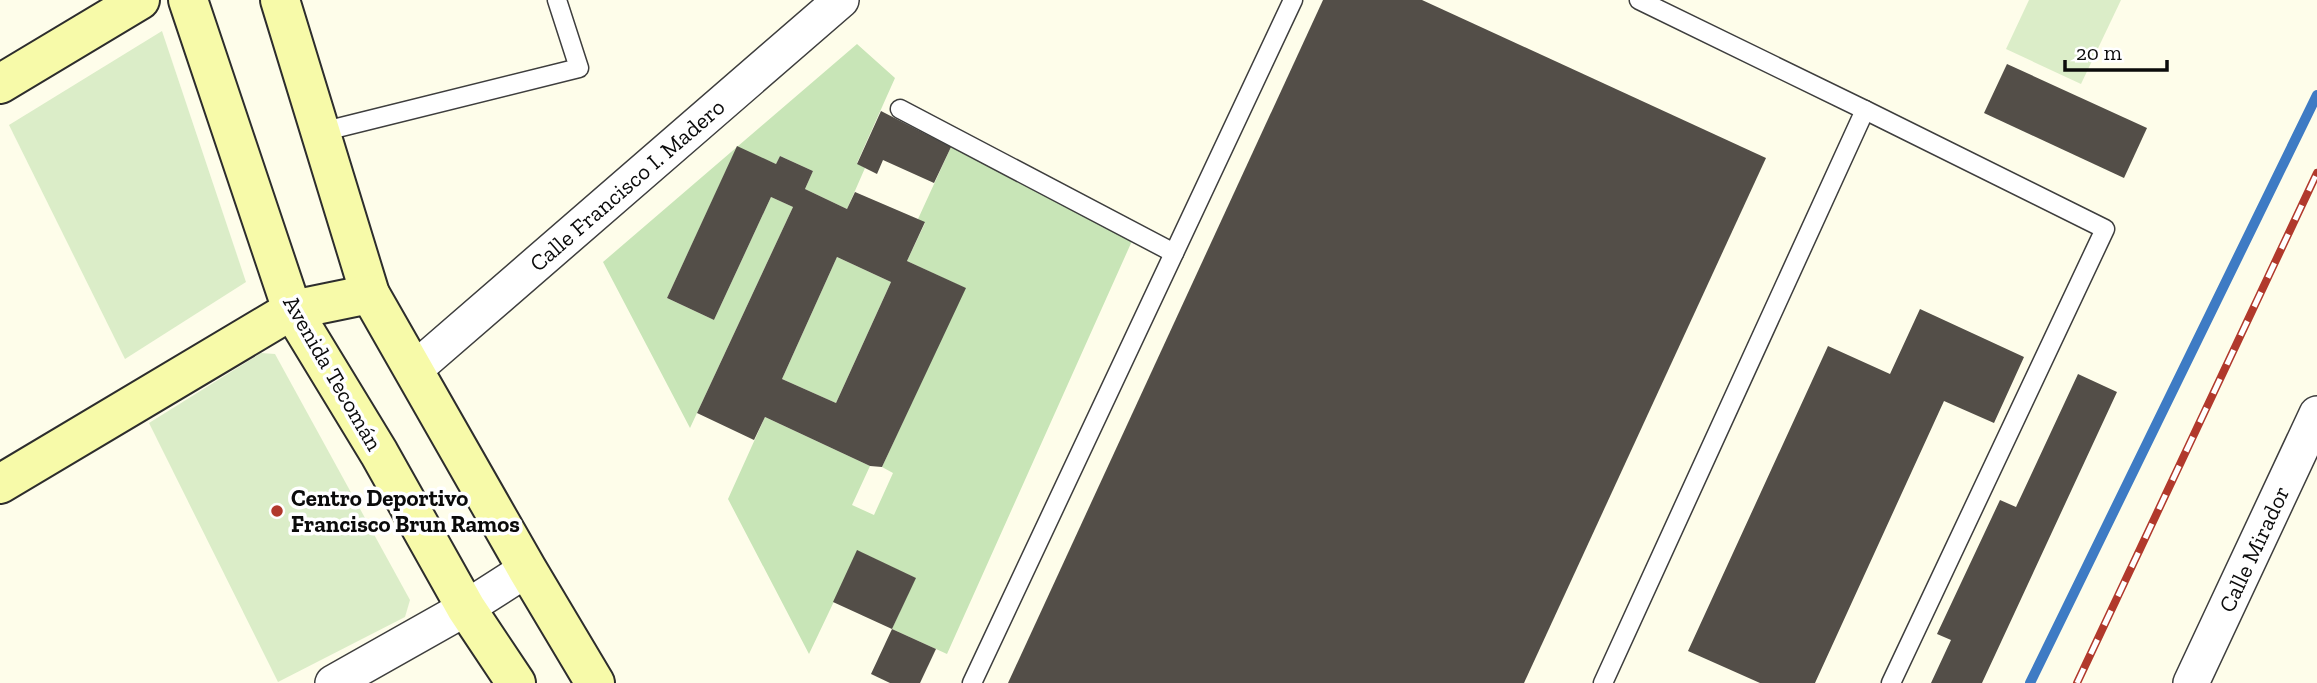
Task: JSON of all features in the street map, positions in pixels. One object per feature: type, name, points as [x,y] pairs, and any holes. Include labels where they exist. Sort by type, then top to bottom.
[{"type":"street","points":[[0,85],[141,0]]},
{"type":"street","name":"Avenida Tecomán","points":[[188,0],[292,310],[379,453],[466,608],[516,683]]},
{"type":"street","points":[[280,0],[370,294],[595,683]]},
{"type":"street","name":"Calle Francisco I. Madero","points":[[414,370],[841,0]]},
{"type":"street","points":[[0,484],[292,310],[370,294]]},
{"type":"street","name":"Calle Mirador","points":[[2190,683],[2317,414]]},
{"type":"street","points":[[333,683],[466,608],[527,569]]},
{"type":"lane","points":[[321,132],[579,68],[557,0]]},
{"type":"lane","points":[[972,683],[1293,0]]},
{"type":"lane","points":[[1639,0],[2105,229],[1891,683]]},
{"type":"lane","points":[[900,109],[1174,253]]},
{"type":"lane","points":[[1604,683],[1865,110]]},
{"type":"green space","points":[[2029,0],[2121,0],[2081,84],[2006,49]]},
{"type":"green space","points":[[162,31],[246,282],[125,359],[9,125]]},
{"type":"green space","points":[[857,44],[895,78],[857,163],[865,168],[847,209],[805,189],[813,171],[780,156],[776,164],[737,147],[667,298],[714,320],[771,197],[793,207],[690,428],[603,262]]},
{"type":"green space","points":[[951,147],[1132,241],[947,654],[892,629],[915,578],[858,551],[809,654],[728,499],[765,417],[870,466],[852,505],[874,515],[893,473],[882,467],[965,288],[907,261],[925,223],[918,219]]},
{"type":"green space","points":[[837,257],[891,282],[836,403],[782,379]]},
{"type":"green space","name":"Centro Deportivo Francisco Brun Ramos","points":[[261,353],[275,354],[410,600],[405,617],[278,682],[149,423]]},
{"type":"building","points":[[1323,0],[1422,0],[1766,158],[1524,683],[1008,683]]},
{"type":"building","points":[[2007,64],[2147,128],[2124,178],[1984,113]]},
{"type":"building","points":[[881,111],[951,147],[934,183],[883,160],[877,174],[857,164]]},
{"type":"building","points":[[737,146],[776,164],[780,156],[813,171],[805,189],[847,209],[855,192],[925,222],[907,261],[966,288],[882,467],[870,466],[765,417],[754,440],[697,413],[793,207],[771,197],[714,320],[667,298]],"holes":[[[837,257],[891,282],[836,403],[782,379]]]},
{"type":"building","points":[[1920,309],[2024,357],[1994,423],[1944,401],[1815,683],[1760,683],[1688,651],[1828,346],[1890,374]]},
{"type":"building","points":[[2078,374],[2117,392],[1982,683],[1931,683],[1951,640],[1937,634],[2000,500],[2016,507]]},
{"type":"building","points":[[857,550],[916,578],[892,629],[833,602]]},
{"type":"building","points":[[892,629],[936,649],[920,683],[890,683],[871,674]]},
{"type":"waterway","points":[[2030,683],[2317,95]]},
{"type":"railway","points":[[2077,683],[2317,173]]},
{"type":"place","name":"Centro Deportivo Francisco Brun Ramos","points":[[277,511]]}]
